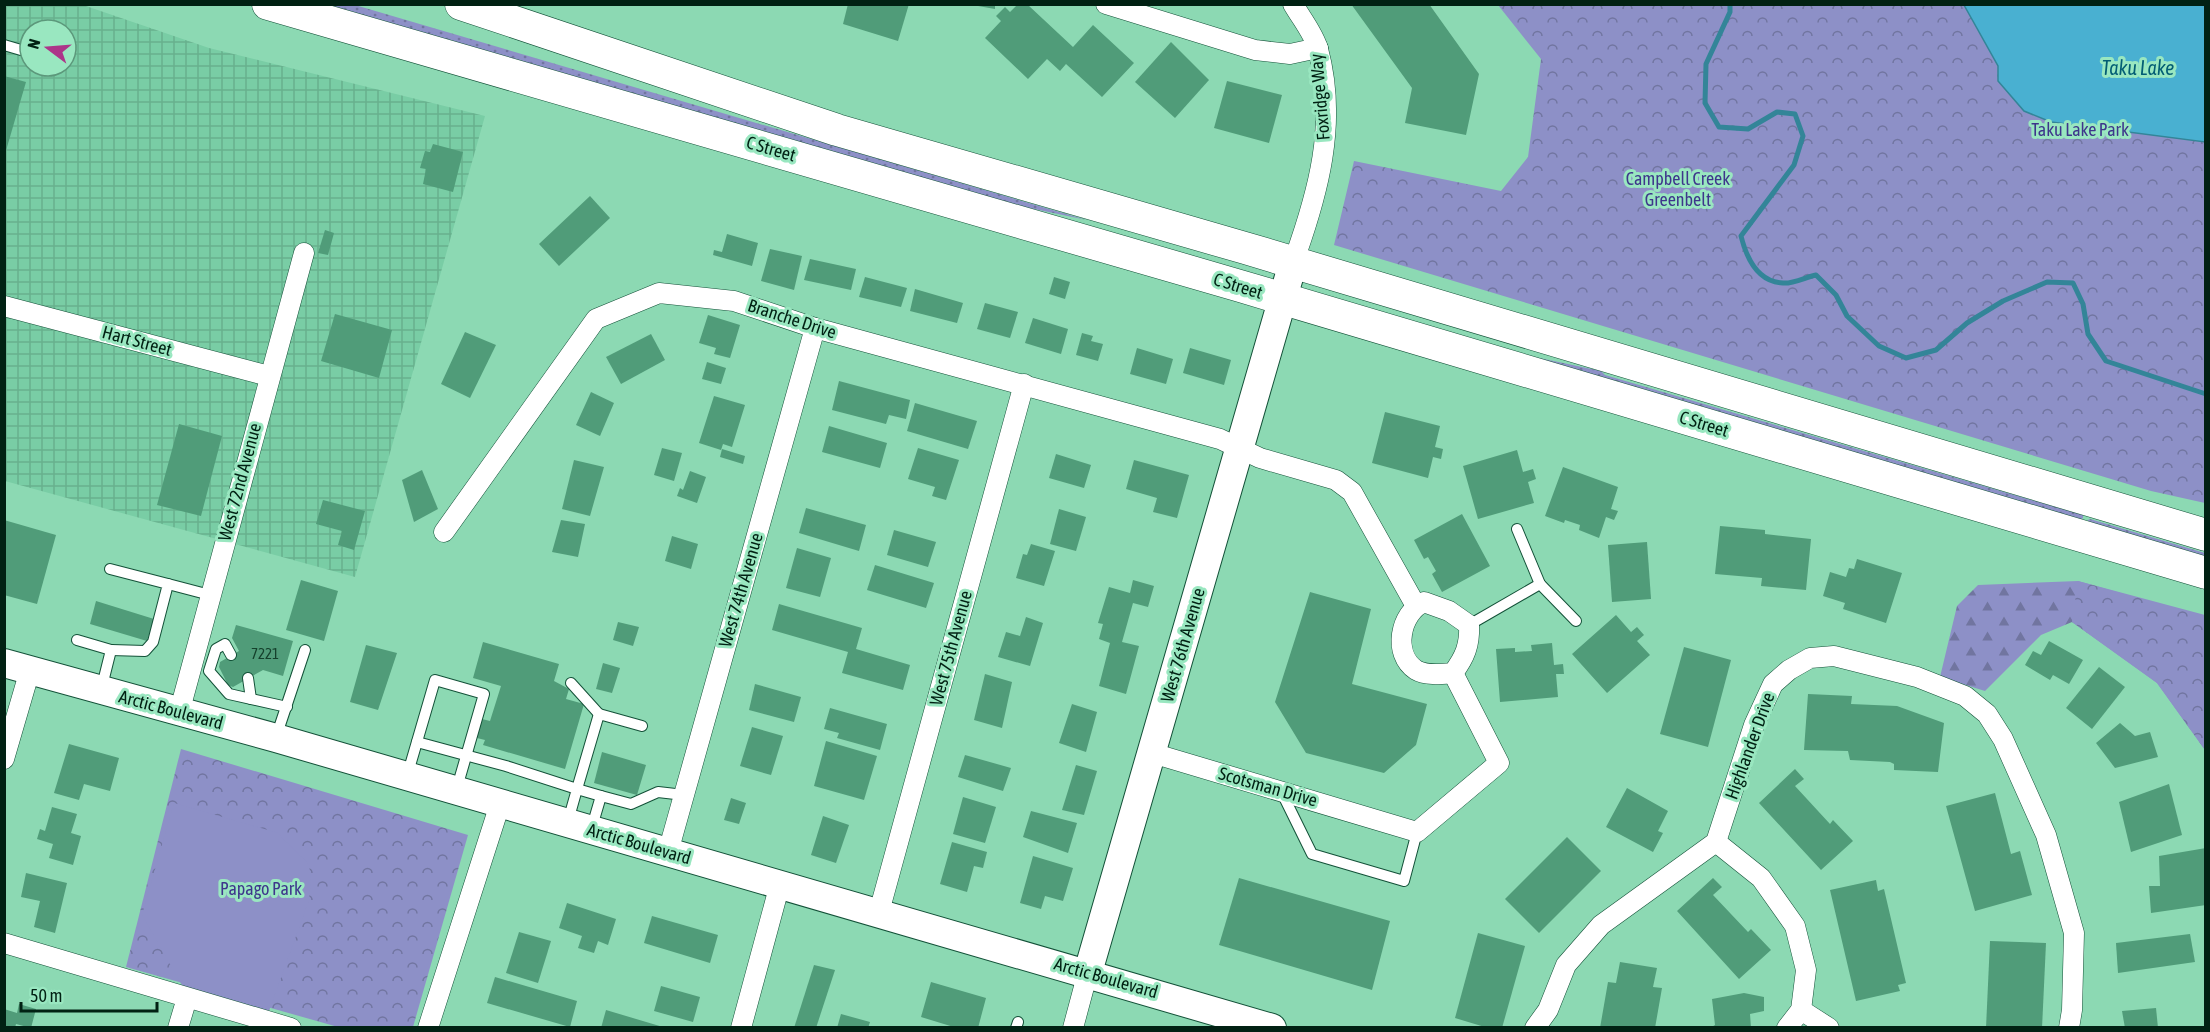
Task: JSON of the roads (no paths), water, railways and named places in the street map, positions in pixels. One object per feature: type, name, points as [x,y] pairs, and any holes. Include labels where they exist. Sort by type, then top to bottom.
[{"type":"main road","name":"C Street","points":[[268,4],[1283,299],[2205,573]]},
{"type":"main road","name":"C Street","points":[[461,4],[837,130],[1293,263],[2205,535]]},
{"type":"main road","name":"West 76th Avenue","points":[[1088,972],[1293,263]]},
{"type":"main road","name":"Arctic Boulevard","points":[[17,666],[276,738],[1088,972],[1272,1028]]},
{"type":"street","points":[[1106,4],[1255,50],[1290,54],[1318,48]]},
{"type":"street","name":"Foxridge Way","points":[[1293,4],[1318,48],[1325,101],[1325,157],[1306,227],[1293,263]]},
{"type":"street","name":"West 72nd Avenue","points":[[179,712],[304,253]]},
{"type":"street","name":"Branche Drive","points":[[444,532],[596,319],[659,293],[734,301],[815,328],[1024,384],[1241,446],[1260,458],[1344,484],[1352,492],[1416,606]]},
{"type":"street","name":"Hart Street","points":[[4,306],[269,376]]},
{"type":"street","name":"West 74th Avenue","points":[[668,852],[815,328]]},
{"type":"street","name":"West 75th Avenue","points":[[879,912],[1024,384]]},
{"type":"street","points":[[1424,602],[1449,611],[1469,625],[1470,641],[1465,656],[1454,674],[1422,673],[1406,662],[1402,650],[1402,632],[1407,617],[1416,606],[1424,602]]},
{"type":"street","name":"Highlander Drive","points":[[1716,842],[1754,725],[1773,684],[1789,669],[1810,658],[1834,656],[1917,677],[1965,696],[1987,714],[2003,739],[2046,835],[2074,933],[2072,1010],[2069,1028]]},
{"type":"street","points":[[4,759],[17,666]]},
{"type":"street","points":[[1417,832],[1499,764],[1454,674]]},
{"type":"street","name":"Scotsman Drive","points":[[1152,753],[1417,832]]},
{"type":"street","points":[[428,1028],[500,804]]},
{"type":"street","points":[[1534,1028],[1550,1019],[1566,965],[1601,925],[1716,842],[1761,878],[1795,926],[1806,970],[1801,1010],[1787,1028]]},
{"type":"street","points":[[741,1028],[780,884]]},
{"type":"street","points":[[4,943],[291,1028]]},
{"type":"street","name":"West 76th Avenue","points":[[1073,1028],[1088,972]]},
{"type":"street","points":[[178,1028],[187,998]]},
{"type":"street","points":[[1801,1010],[1829,1028]]},
{"type":"lane","points":[[1517,529],[1540,584],[1576,621]]},
{"type":"lane","points":[[110,568],[210,595]]},
{"type":"lane","points":[[77,640],[111,650],[145,651],[153,642],[168,584]]},
{"type":"lane","points":[[1469,625],[1540,584]]},
{"type":"lane","points":[[201,636],[216,649]]},
{"type":"lane","points":[[231,655],[225,644],[216,649],[209,671],[218,684],[229,694],[287,707]]},
{"type":"lane","points":[[101,690],[111,650]]},
{"type":"lane","points":[[276,738],[305,650]]},
{"type":"lane","points":[[248,678],[251,699]]},
{"type":"lane","points":[[406,776],[435,680],[484,694],[455,791]]},
{"type":"lane","points":[[571,683],[599,714],[642,726]]},
{"type":"lane","points":[[579,827],[577,789],[599,714]]},
{"type":"lane","points":[[417,742],[632,804],[658,792],[684,795]]},
{"type":"lane","points":[[1281,791],[1312,854],[1404,881],[1417,832]]},
{"type":"lane","points":[[579,827],[601,796]]},
{"type":"water","name":"Taku Lake","points":[[1964,5],[2205,5],[2205,142],[2051,122],[2024,111],[1998,81],[1998,66]]},
{"type":"waterway","points":[[1730,4],[1730,12],[1706,64],[1705,103],[1719,127],[1748,129],[1777,112],[1795,114],[1803,136],[1794,165],[1741,236],[1754,267],[1766,278],[1774,282],[1787,283],[1816,275],[1836,295],[1847,316],[1879,346],[1906,358],[1936,350],[1967,323],[2003,301],[2047,282],[2073,283],[2083,304],[2088,334],[2106,361],[2206,394]]},
{"type":"park label","name":"Taku Lake Park","points":[[2080,130]]},
{"type":"park label","name":"Campbell Creek Greenbelt","points":[[1678,189]]},
{"type":"park label","name":"Papago Park","points":[[261,889]]}]
